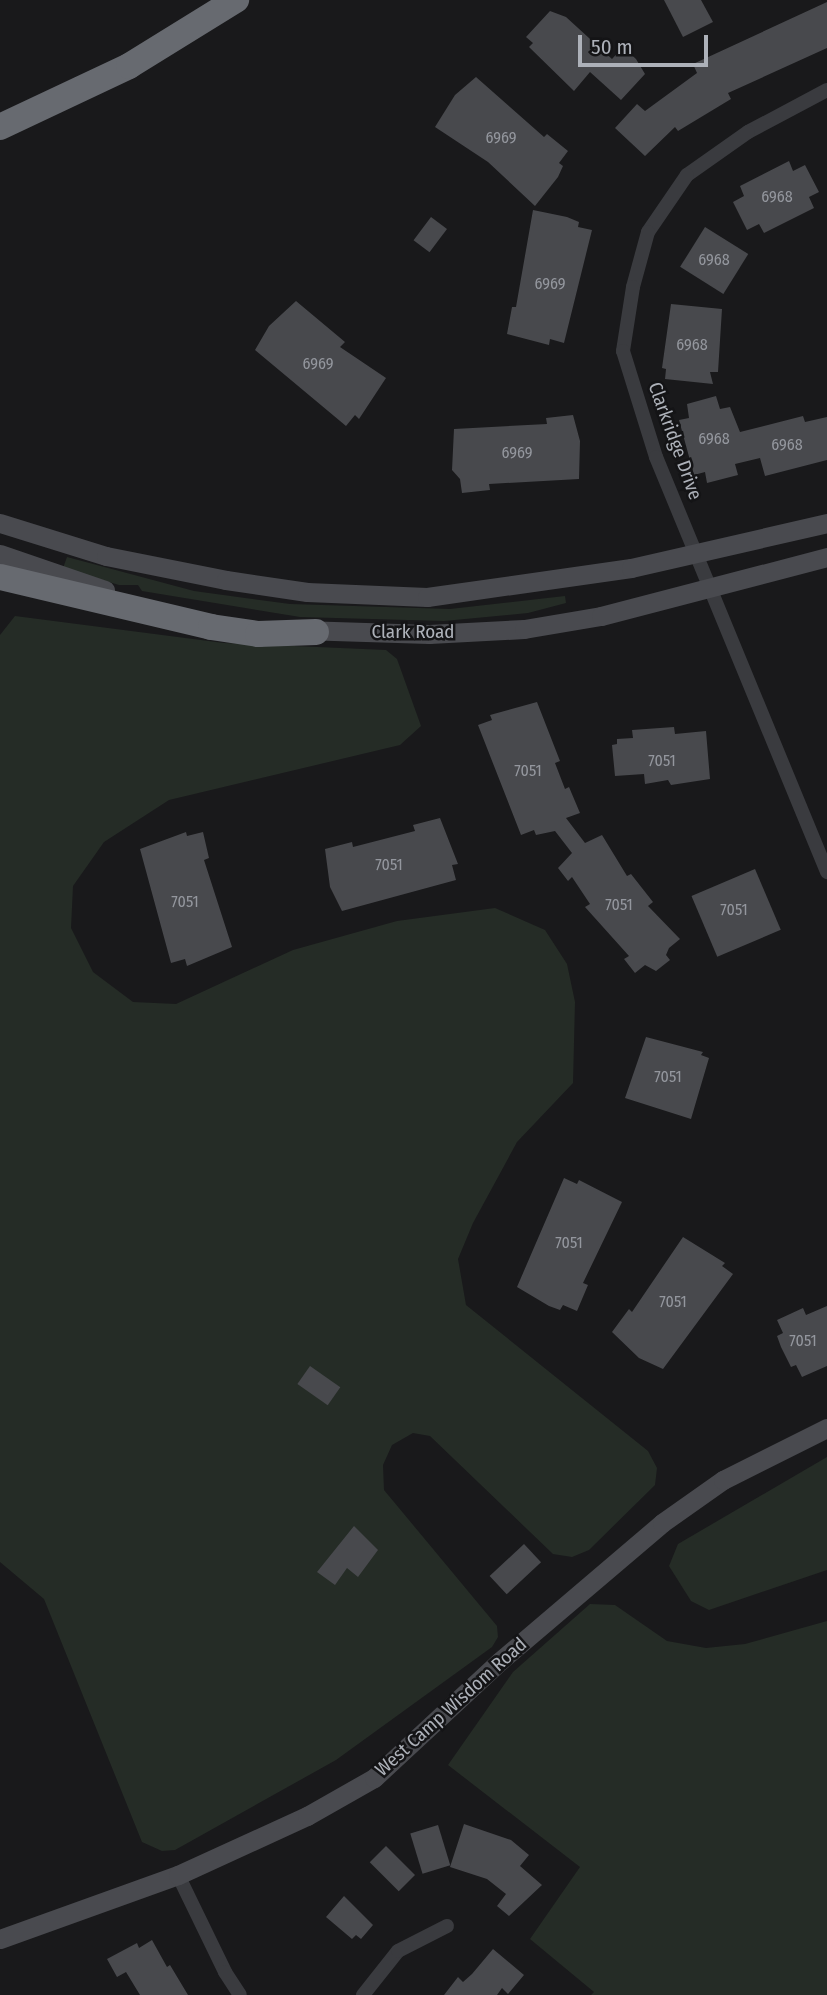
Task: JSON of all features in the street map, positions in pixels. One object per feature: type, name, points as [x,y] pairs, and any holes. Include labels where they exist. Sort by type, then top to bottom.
[{"type":"highway","points":[[0,127],[129,66],[236,0]]},
{"type":"highway","points":[[0,577],[211,627],[258,634],[316,632]]},
{"type":"main road","name":"Clark Road","points":[[0,523],[46,541],[157,568],[307,592],[382,597],[475,593],[699,554],[827,523]]},
{"type":"main road","name":"Clark Road","points":[[0,554],[51,574],[156,603],[316,632],[429,634],[524,629],[601,616],[711,584],[827,557]]},
{"type":"main road","name":"West Camp Wisdom Road","points":[[0,1939],[178,1875],[307,1816],[374,1777],[500,1661],[662,1523],[723,1480],[827,1428]]},
{"type":"street","name":"Clarkridge Drive","points":[[827,90],[748,132],[687,175],[645,243],[623,351],[656,457],[699,554],[827,872]]},
{"type":"street","points":[[178,1875],[225,1972],[240,1995]]},
{"type":"street","points":[[362,1995],[398,1951],[447,1926]]},
{"type":"shaded area","points":[[67,557],[194,591],[290,604],[450,609],[565,596],[566,603],[528,613],[444,621],[300,617],[142,591],[138,585],[119,585],[63,568]]},
{"type":"shaded area","points":[[15,616],[224,643],[386,650],[397,659],[421,726],[400,745],[169,800],[104,842],[73,886],[71,928],[93,972],[133,1002],[176,1004],[293,950],[397,921],[495,908],[545,930],[567,964],[575,1002],[573,1083],[517,1142],[473,1223],[458,1259],[466,1305],[648,1451],[657,1468],[655,1485],[589,1550],[572,1557],[553,1554],[430,1436],[413,1433],[392,1445],[383,1465],[384,1490],[497,1626],[498,1637],[492,1647],[336,1760],[175,1850],[162,1851],[142,1842],[44,1599],[0,1562],[0,635]]},
{"type":"shaded area","points":[[827,1457],[827,1570],[709,1610],[691,1601],[669,1566],[678,1544]]},
{"type":"shaded area","points":[[590,1604],[615,1605],[667,1641],[706,1648],[745,1644],[827,1621],[827,1995],[591,1995],[594,1992],[530,1939],[580,1867],[448,1765],[513,1672]]},
{"type":"building","points":[[664,0],[701,0],[713,22],[683,37]]},
{"type":"building","points":[[827,2],[827,48],[728,93],[731,99],[678,131],[675,127],[645,156],[615,128],[637,104],[645,111],[697,73],[693,64]]},
{"type":"building","points":[[550,11],[566,17],[612,59],[623,47],[636,59],[645,74],[621,100],[590,72],[574,91],[529,47],[533,43],[526,37]]},
{"type":"building","points":[[476,77],[544,137],[547,134],[568,151],[559,163],[563,166],[558,177],[535,206],[488,162],[435,127],[455,95]]},
{"type":"building","points":[[789,161],[793,171],[805,165],[819,192],[809,197],[814,208],[764,233],[759,224],[747,230],[733,202],[744,196],[740,186]]},
{"type":"building","points":[[533,210],[567,217],[579,222],[578,227],[592,230],[564,343],[550,339],[549,345],[507,334],[512,307],[516,307]]},
{"type":"building","points":[[431,217],[447,229],[430,252],[414,240]]},
{"type":"building","points":[[705,227],[748,254],[723,294],[680,267]]},
{"type":"building","points":[[296,301],[345,342],[340,347],[386,378],[359,419],[355,415],[346,426],[255,350],[269,326]]},
{"type":"building","points":[[671,304],[722,309],[718,372],[710,372],[713,384],[665,379],[666,369],[662,368]]},
{"type":"building","points":[[716,396],[720,409],[730,407],[740,432],[803,416],[805,422],[827,417],[827,460],[765,476],[760,458],[735,464],[738,475],[707,483],[705,472],[694,475],[679,420],[689,418],[687,404]]},
{"type":"building","points":[[573,415],[580,441],[579,479],[489,484],[490,490],[462,493],[460,479],[452,470],[454,429],[547,424],[546,418]]},
{"type":"building","points":[[537,702],[560,761],[555,763],[565,789],[569,787],[580,813],[566,818],[585,843],[602,835],[627,876],[631,874],[653,902],[648,906],[680,939],[669,948],[666,955],[670,960],[656,971],[645,965],[635,973],[624,959],[629,956],[585,907],[590,904],[572,877],[568,881],[558,868],[572,853],[555,831],[536,835],[534,830],[521,835],[478,725],[492,720],[490,715]]},
{"type":"building","points":[[674,727],[675,734],[706,731],[710,779],[671,785],[668,780],[645,784],[644,774],[615,776],[612,745],[617,744],[617,739],[633,738],[632,730]]},
{"type":"building","points":[[440,818],[458,864],[452,865],[456,880],[342,911],[330,887],[325,849],[352,842],[353,847],[415,831],[413,825]]},
{"type":"building","points":[[186,832],[187,836],[203,832],[209,858],[204,860],[232,947],[187,966],[185,959],[171,963],[140,849]]},
{"type":"building","points":[[755,869],[781,930],[717,957],[691,896]]},
{"type":"building","points":[[646,1037],[703,1052],[701,1055],[709,1058],[691,1119],[625,1098]]},
{"type":"building","points":[[564,1178],[577,1184],[579,1180],[622,1202],[583,1283],[588,1285],[577,1311],[563,1305],[560,1310],[549,1306],[517,1287]]},
{"type":"building","points":[[683,1237],[725,1263],[722,1266],[733,1274],[663,1369],[639,1358],[612,1332],[629,1309],[632,1312]]},
{"type":"building","points":[[827,1306],[827,1366],[802,1377],[796,1365],[791,1367],[781,1347],[777,1336],[783,1333],[777,1320],[803,1308],[806,1315]]},
{"type":"building","points":[[310,1366],[340,1387],[328,1405],[297,1384]]},
{"type":"building","points":[[354,1526],[378,1550],[358,1577],[347,1568],[335,1585],[317,1572]]},
{"type":"building","points":[[524,1544],[541,1562],[507,1594],[490,1576]]},
{"type":"building","points":[[464,1824],[511,1840],[529,1855],[520,1866],[542,1885],[509,1916],[497,1906],[506,1894],[487,1879],[450,1867]]},
{"type":"building","points":[[438,1825],[450,1865],[423,1874],[410,1833]]},
{"type":"building","points":[[386,1846],[415,1875],[399,1891],[370,1862]]},
{"type":"building","points":[[344,1896],[373,1925],[361,1939],[356,1935],[352,1939],[326,1917]]},
{"type":"building","points":[[152,1940],[167,1967],[170,1965],[188,1995],[140,1995],[126,1972],[117,1977],[107,1959],[137,1943],[139,1948]]},
{"type":"building","points":[[493,1949],[524,1975],[508,1994],[502,1988],[497,1995],[444,1995],[458,1977],[463,1982],[472,1974]]}]
